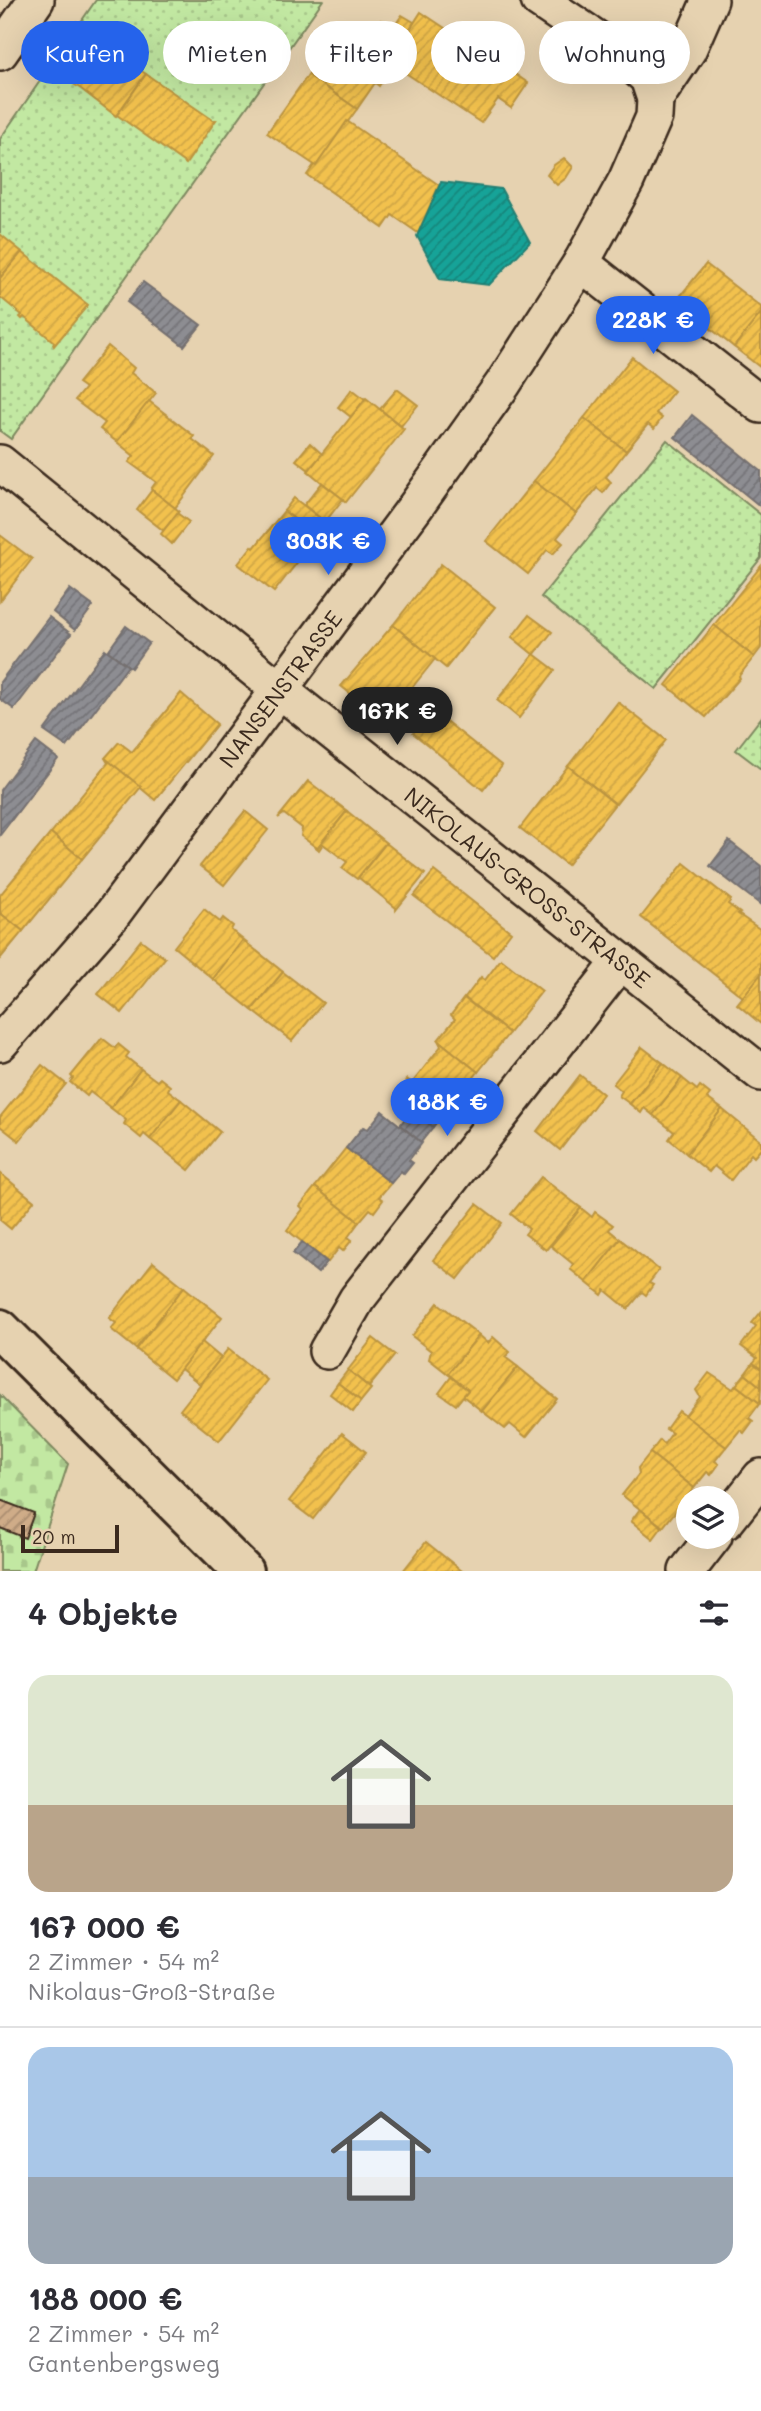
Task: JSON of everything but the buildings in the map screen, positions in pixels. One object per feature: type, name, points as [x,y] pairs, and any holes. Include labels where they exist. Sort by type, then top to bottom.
[{"type":"street","points":[[0,52],[36,0]]},
{"type":"street","points":[[539,0],[625,58],[648,78],[655,99]]},
{"type":"street","points":[[655,99],[688,50],[710,0]]},
{"type":"street","name":"NANSENSTRASSE","points":[[0,1043],[111,916],[416,506],[487,406],[581,263],[626,181],[654,117],[655,99]]},
{"type":"street","points":[[581,263],[761,405]]},
{"type":"street","name":"NIKOLAUS-GROSS-STRASSE","points":[[0,463],[761,1073]]},
{"type":"street","points":[[327,1351],[357,1299],[621,961]]},
{"type":"street","points":[[0,1329],[243,1571]]},
{"type":"street","points":[[739,1505],[761,1477]]},
{"type":"street","points":[[688,1571],[704,1549]]},
{"type":"green space","points":[[96,0],[323,0],[308,21],[305,21],[305,25],[291,45],[291,21],[163,21],[163,84],[263,84],[11,439],[0,431],[0,139],[38,84],[149,84],[149,21],[81,21]]},
{"type":"green space","points":[[667,440],[761,515],[761,558],[656,689],[541,597]]},
{"type":"green space","points":[[761,718],[761,769],[736,750]]},
{"type":"green space","points":[[0,1395],[68,1464],[33,1571],[0,1571]]}]
